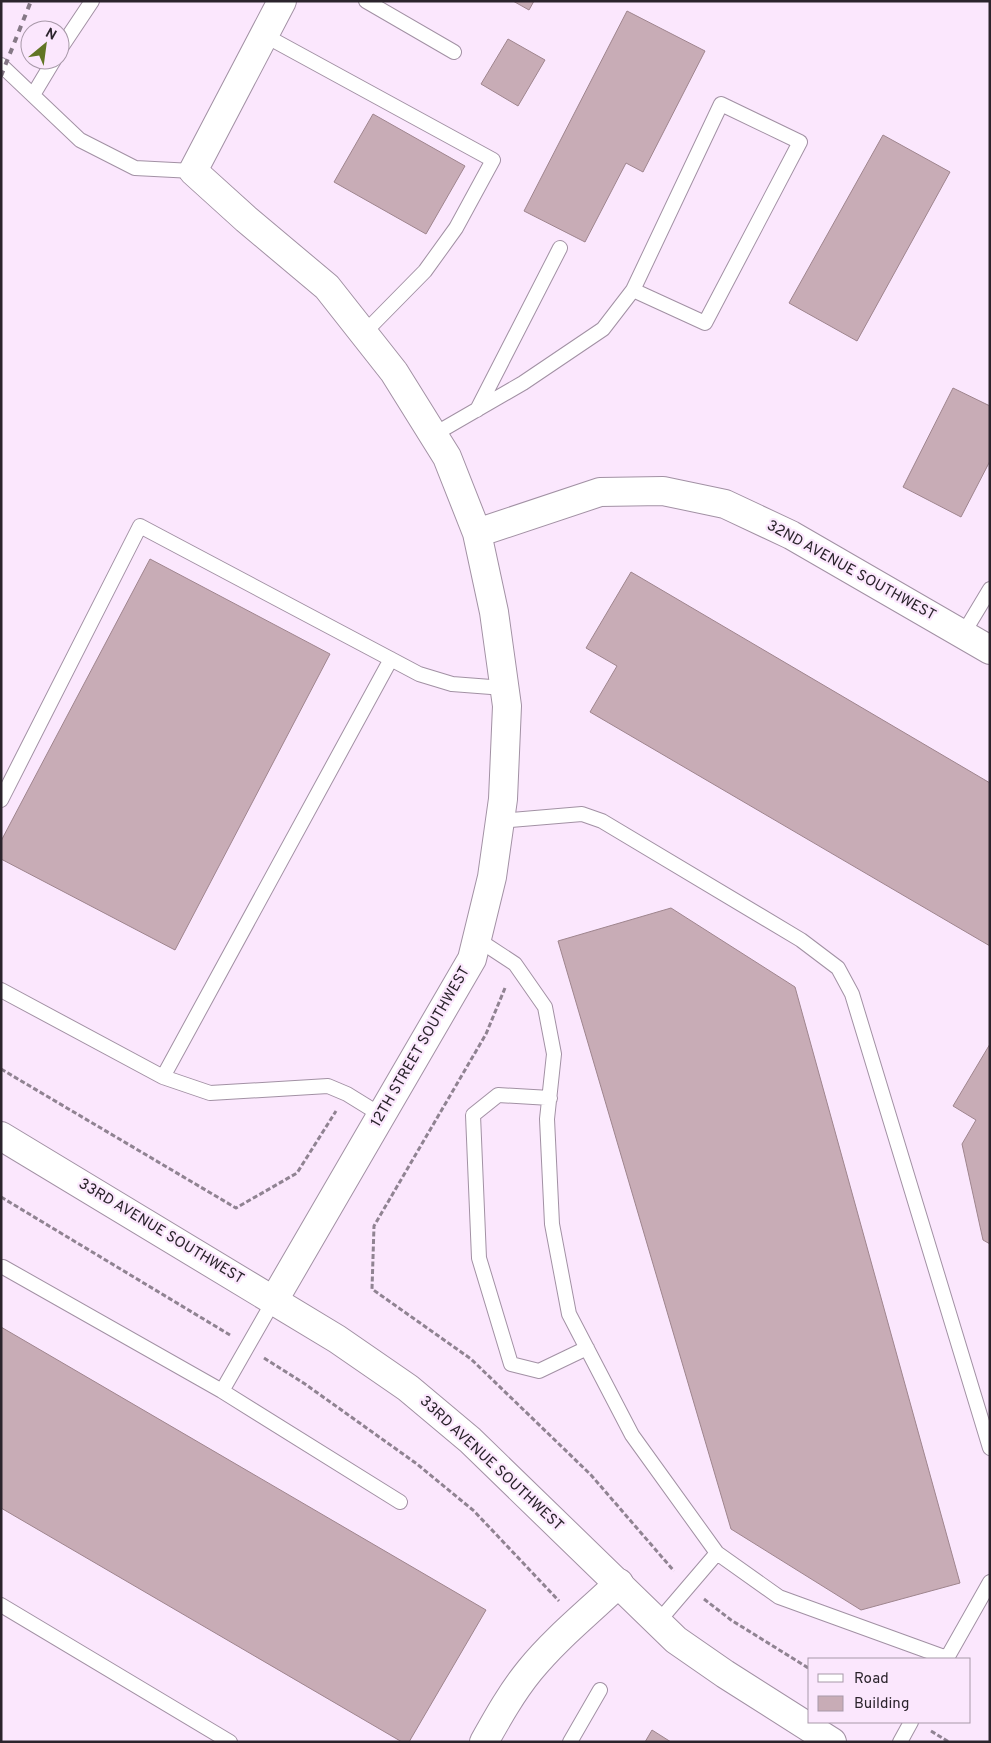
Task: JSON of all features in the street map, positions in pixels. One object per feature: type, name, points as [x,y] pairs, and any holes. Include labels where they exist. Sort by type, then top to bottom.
[{"type":"street","points":[[193,170],[282,1]]},
{"type":"street","name":"12TH STREET SOUTHWEST","points":[[193,170],[327,287],[394,372],[447,457],[476,533],[494,612],[507,706],[503,799],[500,821],[492,877],[472,959],[274,1300]]},
{"type":"street","name":"32ND AVENUE SOUTHWEST","points":[[476,533],[600,492],[663,491],[725,504],[791,534],[990,650]]},
{"type":"street","name":"33RD AVENUE SOUTHWEST","points":[[1,1136],[274,1300],[345,1344],[408,1388],[470,1440],[676,1640],[725,1674],[832,1742]]},
{"type":"street","points":[[484,1742],[528,1672],[547,1650],[619,1584]]},
{"type":"lane","points":[[70,34],[92,1]]},
{"type":"lane","points":[[366,1],[454,52]]},
{"type":"lane","points":[[264,35],[494,160],[456,228],[425,271],[364,333]]},
{"type":"lane","points":[[1,65],[80,140],[135,168],[193,170]]},
{"type":"lane","points":[[33,96],[48,70]]},
{"type":"lane","points":[[433,435],[523,383],[603,330],[633,290],[721,104],[800,142],[705,323],[633,290]]},
{"type":"lane","points":[[476,410],[560,248]]},
{"type":"lane","points":[[1,800],[140,526],[420,674],[452,684],[504,688]]},
{"type":"lane","points":[[963,634],[990,589]]},
{"type":"lane","points":[[163,1077],[391,659]]},
{"type":"lane","points":[[500,821],[582,814],[602,821],[801,940],[838,968],[852,994],[990,1448]]},
{"type":"lane","points":[[477,939],[515,964],[545,1007],[554,1054],[548,1118],[552,1224],[569,1314],[632,1435],[717,1553],[779,1597],[944,1658]]},
{"type":"lane","points":[[1,990],[163,1077],[210,1093],[328,1086],[347,1094],[381,1115]]},
{"type":"lane","points":[[550,1098],[498,1095],[473,1115],[479,1258],[511,1364],[539,1371],[587,1348]]},
{"type":"lane","points":[[3,1267],[222,1391],[400,1502]]},
{"type":"lane","points":[[222,1391],[274,1300]]},
{"type":"lane","points":[[658,1622],[717,1553]]},
{"type":"lane","points":[[948,1658],[990,1582]]},
{"type":"lane","points":[[1,1605],[230,1742]]},
{"type":"lane","points":[[570,1742],[600,1690]]},
{"type":"lane","points":[[900,1742],[910,1723]]},
{"type":"path","points":[[515,964],[486,1034],[374,1226],[372,1289],[471,1359],[590,1475],[688,1587],[731,1620],[808,1668]]},
{"type":"path","points":[[1,1070],[236,1208],[297,1173],[347,1094]]},
{"type":"path","points":[[1,1197],[248,1347],[305,1384],[417,1464],[474,1511],[578,1621]]},
{"type":"building","points":[[513,1],[534,1],[529,10]]},
{"type":"building","points":[[627,11],[705,51],[643,172],[626,163],[585,242],[524,211]]},
{"type":"building","points":[[508,39],[545,60],[518,106],[481,84]]},
{"type":"building","points":[[373,114],[465,166],[426,234],[334,182]]},
{"type":"building","points":[[883,135],[950,172],[857,341],[789,303]]},
{"type":"building","points":[[953,388],[990,406],[990,461],[961,517],[903,487]]},
{"type":"building","points":[[150,559],[330,654],[175,950],[1,859],[1,841]]},
{"type":"building","points":[[631,572],[990,783],[990,946],[590,712],[617,666],[586,648]]},
{"type":"building","points":[[671,908],[795,987],[960,1583],[861,1610],[731,1529],[558,941]]},
{"type":"building","points":[[990,1044],[990,1244],[983,1240],[962,1144],[976,1120],[953,1106]]},
{"type":"building","points":[[1,1327],[486,1610],[409,1742],[402,1742],[1,1508]]},
{"type":"building","points":[[652,1730],[671,1742],[645,1742]]},
{"type":"railway","points":[[1,76],[31,1]]}]
